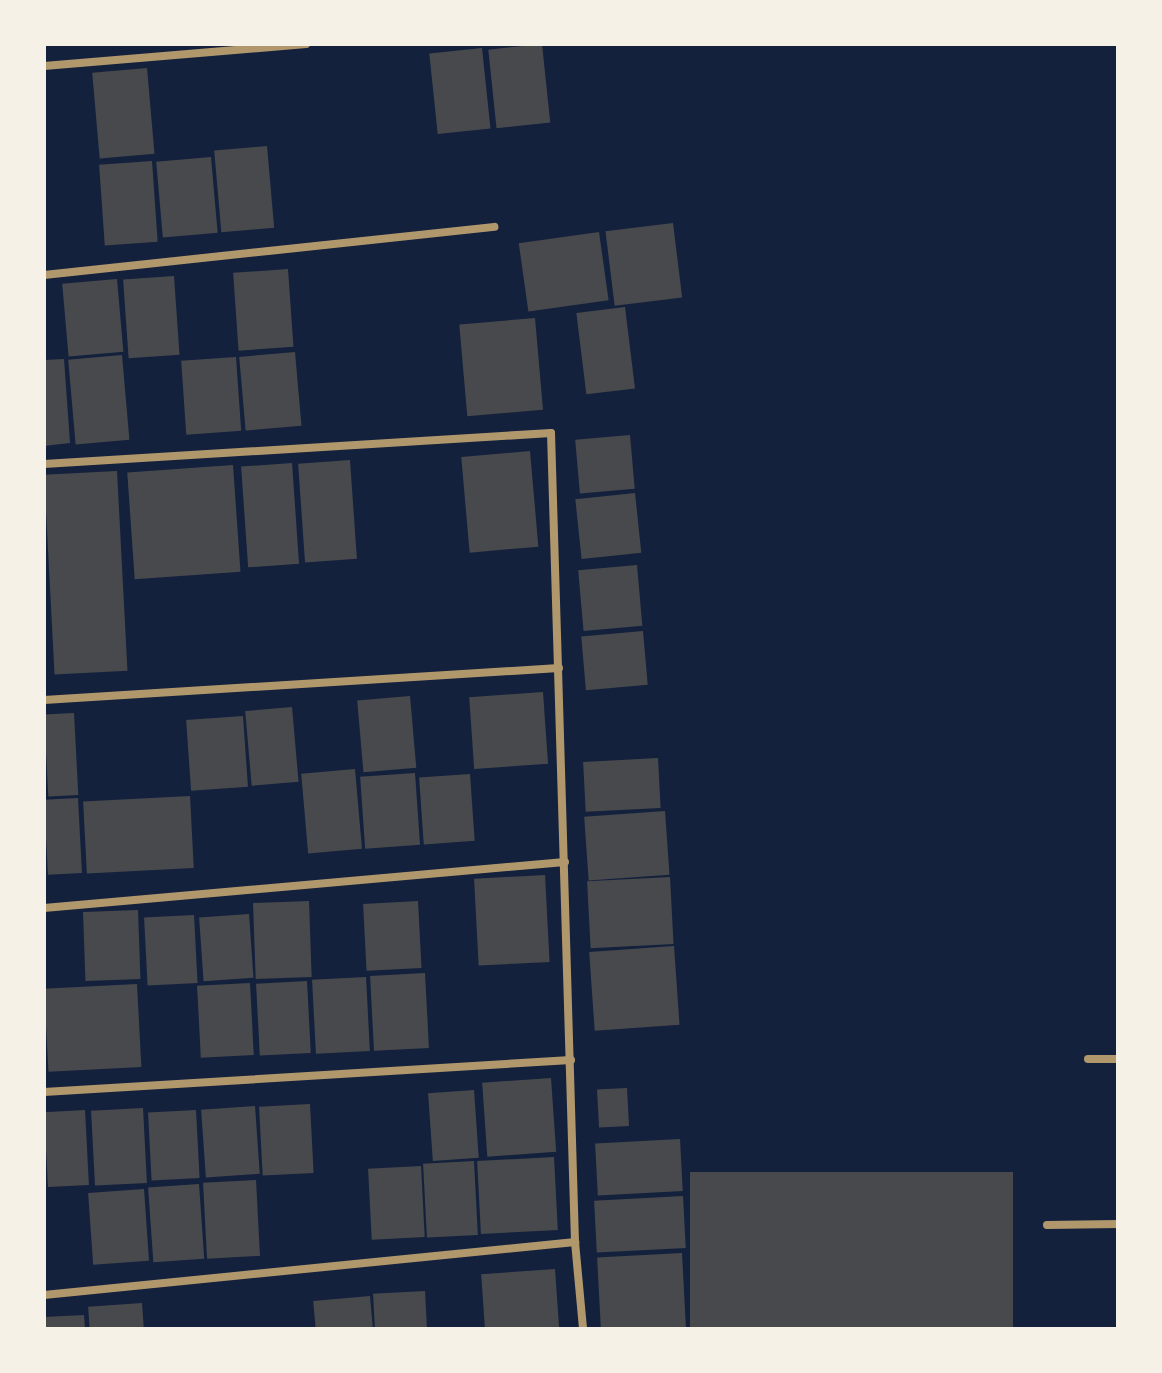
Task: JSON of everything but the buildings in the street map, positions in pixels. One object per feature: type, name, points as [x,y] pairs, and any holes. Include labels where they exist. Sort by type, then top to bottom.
[{"type":"street","points":[[44,66],[306,44]]},
{"type":"street","points":[[44,275],[494,227]]},
{"type":"street","points":[[44,464],[551,433],[575,1242],[583,1329]]},
{"type":"street","points":[[44,700],[559,668]]},
{"type":"street","points":[[44,908],[565,862]]},
{"type":"street","points":[[1088,1059],[1118,1059]]},
{"type":"street","points":[[44,1092],[571,1060]]},
{"type":"street","points":[[1047,1225],[1118,1224]]},
{"type":"street","points":[[44,1295],[575,1242]]}]
